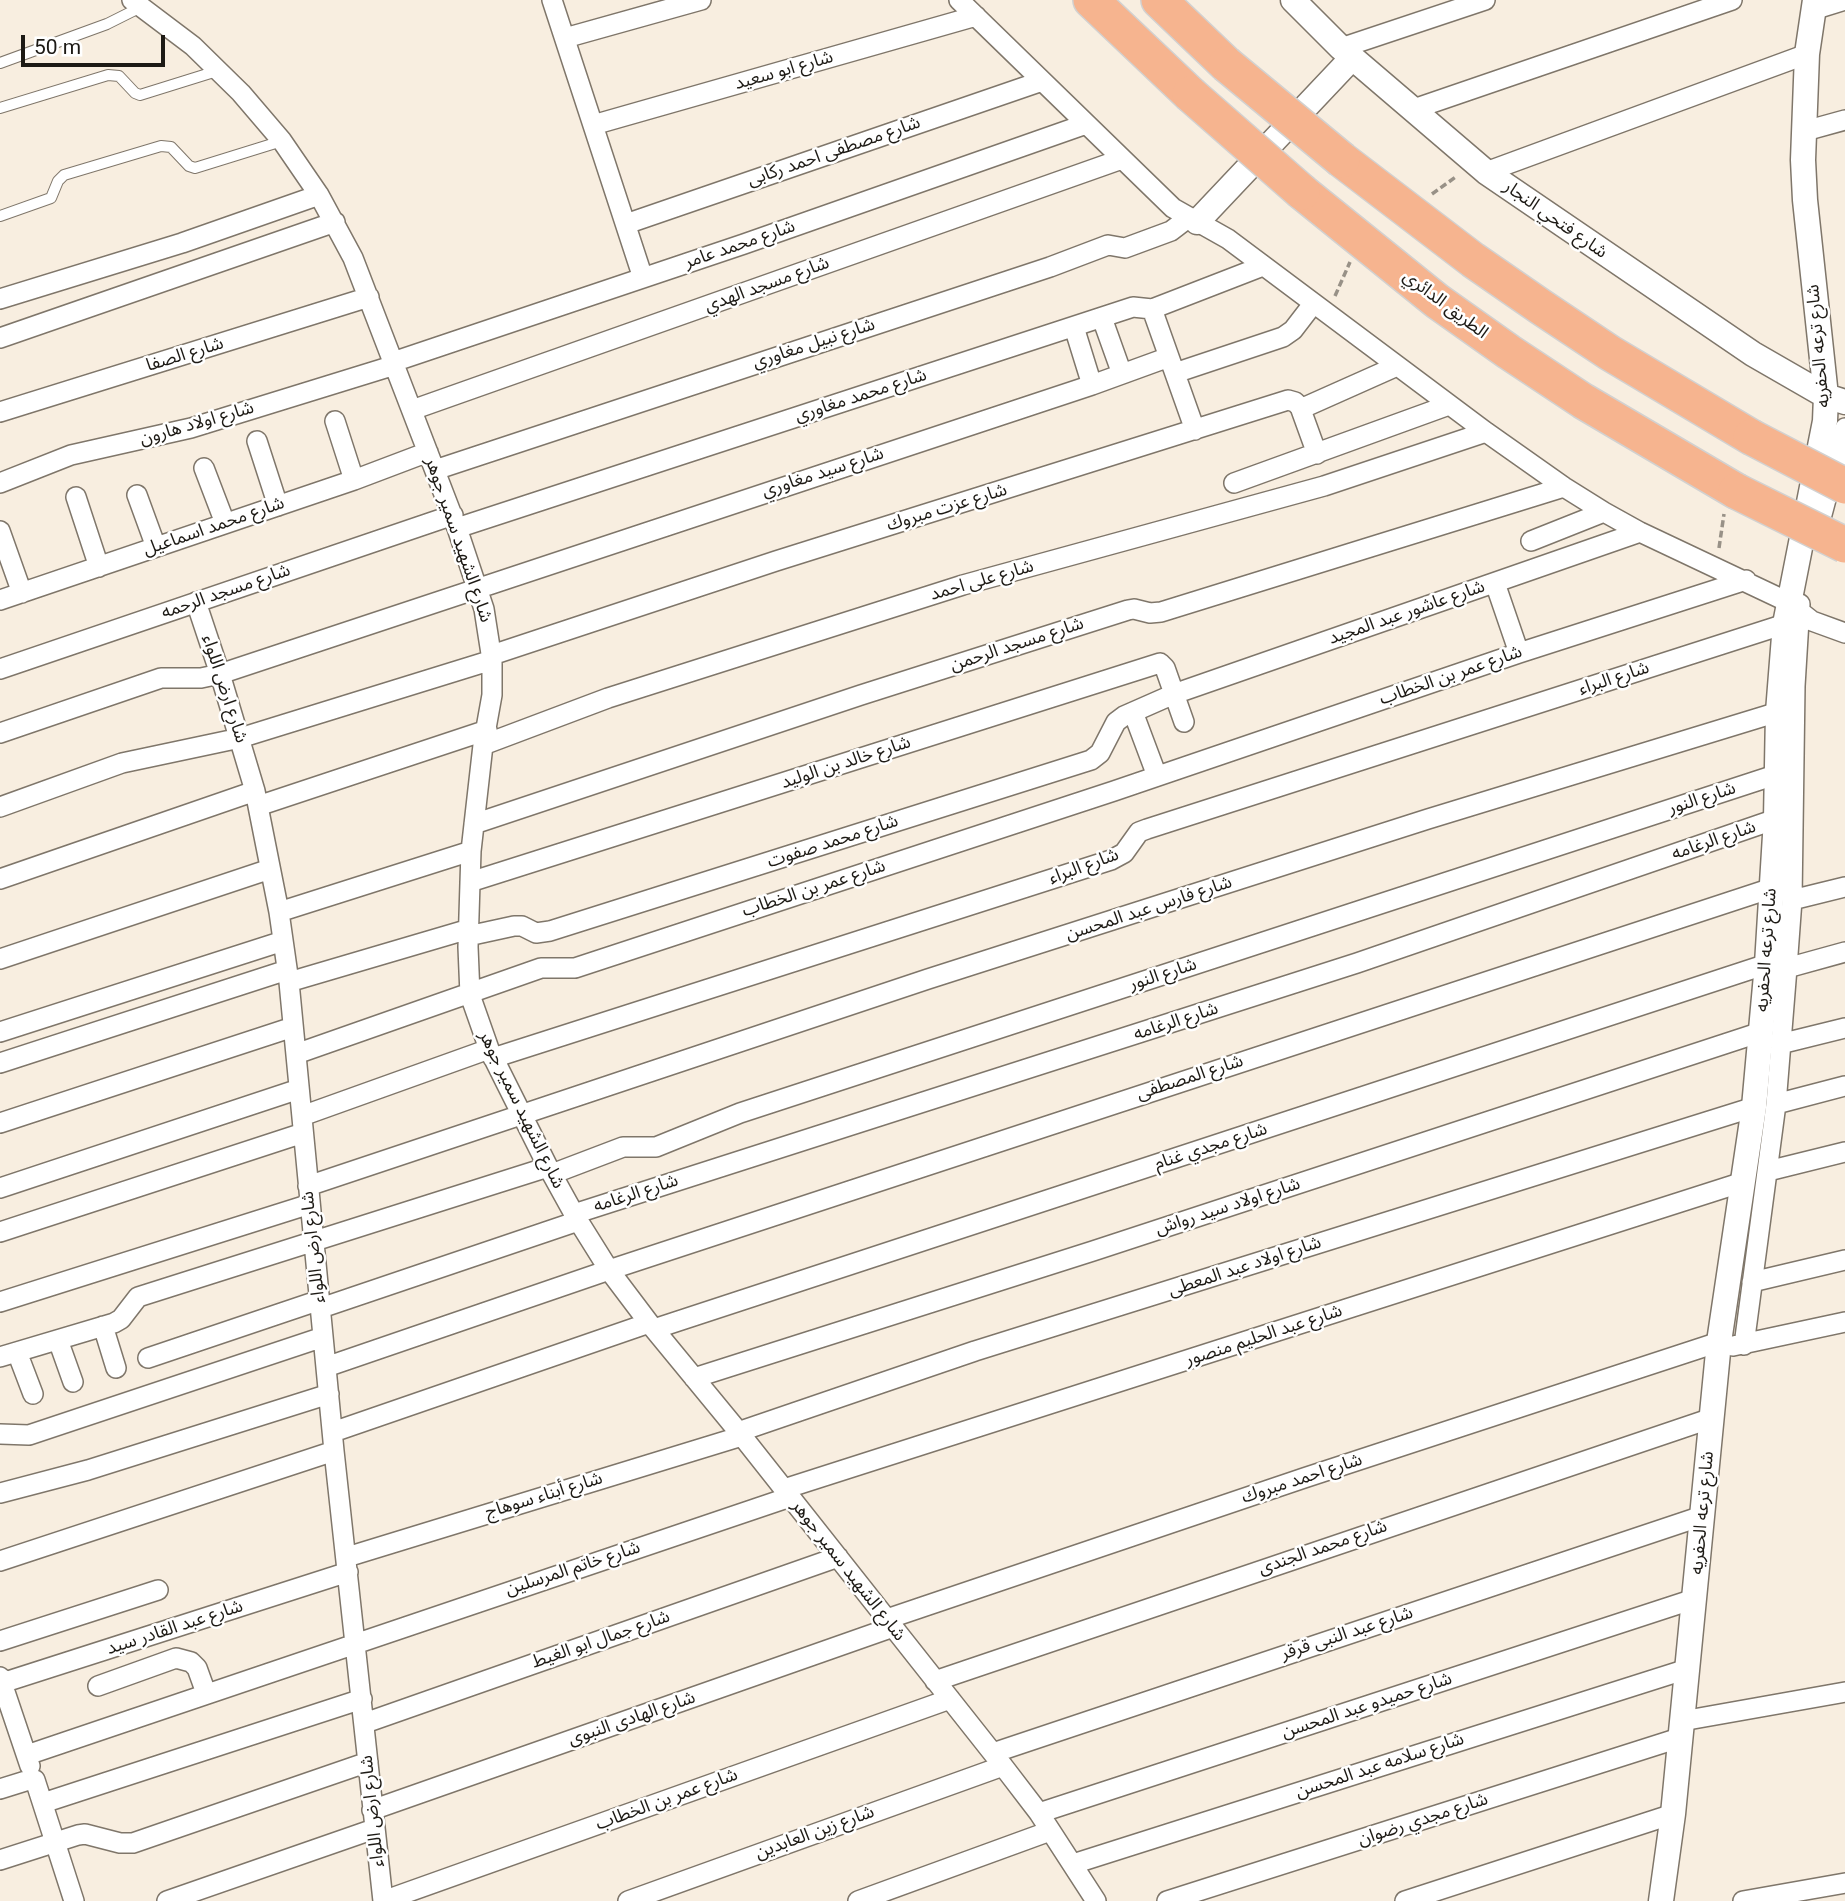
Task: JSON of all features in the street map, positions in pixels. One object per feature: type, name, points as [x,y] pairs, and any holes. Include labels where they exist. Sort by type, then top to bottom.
[{"type":"highway","name":"الطريق الدائري","points":[[1091,0],[1190,94],[1302,192],[1437,300],[1573,394],[1659,447],[1736,491],[1845,545]]},
{"type":"highway","points":[[1159,0],[1226,64],[1342,160],[1473,260],[1598,345],[1751,437],[1845,486]]},
{"type":"street","points":[[552,0],[643,278]]},
{"type":"street","points":[[565,38],[701,0]]},
{"type":"street","points":[[959,0],[1173,208],[1228,239],[1486,432],[1604,512],[1640,532],[1746,580],[1791,612],[1845,633]]},
{"type":"street","name":"شارع فتحي النجار","points":[[1293,0],[1346,53],[1486,172],[1711,327],[1753,354],[1835,399]]},
{"type":"street","points":[[1192,220],[1346,53],[1485,0]]},
{"type":"street","points":[[1411,110],[1732,0]]},
{"type":"street","points":[[1814,5],[1845,1]]},
{"type":"street","name":"شارع الشهيد سمير جوهر","points":[[137,3],[193,46],[241,93],[282,141],[335,222],[369,297],[455,521],[484,609],[492,658],[492,695],[471,851],[468,932],[470,995],[491,1054],[550,1171],[609,1270],[998,1759],[1051,1830],[1096,1901]]},
{"type":"street","name":"شارع ترعه الحفريه","points":[[1782,894],[1776,819],[1778,712],[1791,612],[1821,450],[1835,399],[1805,200],[1807,54],[1814,5]]},
{"type":"street","name":"شارع ابو سعيد","points":[[593,125],[976,16]]},
{"type":"street","points":[[1486,172],[1807,54]]},
{"type":"street","name":"شارع مصطفى احمد ركابى","points":[[626,224],[1042,80]]},
{"type":"street","points":[[1804,131],[1845,120]]},
{"type":"street","name":"شارع محمد عامر","points":[[394,363],[1086,124]]},
{"type":"street","name":"شارع مسجد الهدي","points":[[412,411],[1122,159]]},
{"type":"street","points":[[0,299],[181,243],[318,195]]},
{"type":"street","name":"شارع نبيل مغاوري","points":[[432,461],[1050,267],[1108,245],[1125,248],[1192,220]]},
{"type":"street","points":[[0,338],[335,222]]},
{"type":"street","name":"شارع محمد مغاوري","points":[[455,521],[1133,307],[1152,309],[1263,266]]},
{"type":"street","name":"شارع الصفا","points":[[0,412],[369,297]]},
{"type":"street","name":"شارع سيد مغاوري","points":[[0,733],[161,678],[201,678],[220,674],[1122,374],[1172,365],[1283,337],[1293,330],[1313,304]]},
{"type":"street","points":[[1152,309],[1195,430]]},
{"type":"street","points":[[1102,318],[1122,374]]},
{"type":"street","points":[[1074,327],[1092,385]]},
{"type":"street","name":"شارع اولاد هارون","points":[[0,483],[71,455],[191,428],[394,363]]},
{"type":"street","name":"شارع عزت مبروك","points":[[0,807],[122,763],[240,738],[492,658],[776,561],[1288,400],[1305,407],[1396,366]]},
{"type":"street","points":[[1234,483],[1449,405]]},
{"type":"street","points":[[1300,407],[1317,454]]},
{"type":"street","points":[[335,421],[354,480]]},
{"type":"street","name":"شارع ترعه الحفريه","points":[[1744,1345],[1768,1171],[1765,1105],[1795,686],[1791,612],[1808,565],[1845,428]]},
{"type":"street","name":"شارع على احمد","points":[[0,878],[257,799],[485,738],[963,585],[1324,486],[1486,432]]},
{"type":"street","points":[[257,441],[278,506]]},
{"type":"street","name":"شارع محمد اسماعيل","points":[[0,600],[354,480],[432,461]]},
{"type":"street","points":[[204,468],[225,523]]},
{"type":"street","name":"شارع مسجد الرحمن","points":[[474,824],[861,695],[1134,608],[1150,613],[1161,612],[1564,487]]},
{"type":"street","points":[[137,495],[156,547]]},
{"type":"street","points":[[76,497],[99,567]]},
{"type":"street","points":[[1531,541],[1604,512]]},
{"type":"street","name":"شارع مسجد الرحمه","points":[[0,669],[196,603],[455,521]]},
{"type":"street","points":[[0,531],[22,593]]},
{"type":"street","name":"شارع عاشور عبد المجيد","points":[[1174,694],[1640,532]]},
{"type":"street","name":"شارع عمر بن الخطاب","points":[[296,1054],[541,968],[575,968],[1519,653],[1746,580]]},
{"type":"street","points":[[1495,583],[1519,653]]},
{"type":"street","name":"شارع ارض اللواء","points":[[196,603],[257,799],[279,912],[288,976],[333,1442],[383,1901]]},
{"type":"street","name":"شارع البراء","points":[[0,1232],[491,1054],[1111,860],[1125,853],[1139,832],[1147,829],[1791,612]]},
{"type":"street","name":"شارع خالد بن الوليد","points":[[470,882],[1160,663],[1184,722]]},
{"type":"street","name":"شارع محمد صفوت","points":[[0,1063],[288,976],[468,932],[514,926],[522,926],[536,933],[550,931],[1091,760],[1100,753],[1116,722],[1174,694]]},
{"type":"street","points":[[1133,712],[1157,776]]},
{"type":"street","name":"شارع فارس عبد المحسن","points":[[0,1302],[309,1195],[523,1116],[954,971],[1429,819],[1778,712]]},
{"type":"street","name":"شارع النور","points":[[8,1354],[121,1319],[138,1297],[610,1151],[631,1146],[656,1147],[740,1113],[1776,775]]},
{"type":"street","name":"شارع الرغامه","points":[[148,1358],[1357,963],[1776,819]]},
{"type":"street","points":[[279,912],[471,851]]},
{"type":"street","points":[[0,959],[270,869]]},
{"type":"street","name":"شارع المصطفى","points":[[326,1367],[609,1270],[1782,894],[1845,887]]},
{"type":"street","points":[[0,1032],[283,941]]},
{"type":"street","name":"شارع مجدي غنام","points":[[0,1561],[651,1326],[1777,966],[1845,952]]},
{"type":"street","points":[[0,1124],[293,1027]]},
{"type":"street","name":"شارع اولاد سيد رواش","points":[[694,1378],[1770,1038],[1845,1028]]},
{"type":"street","name":"شارع اولاد عبد المعطى","points":[[740,1434],[975,1351],[1765,1105],[1845,1086]]},
{"type":"street","points":[[0,1188],[299,1089]]},
{"type":"street","name":"شارع ترعه الحفريه","points":[[1657,1899],[1673,1814],[1718,1345],[1743,1182],[1765,1105]]},
{"type":"street","points":[[1768,1171],[1845,1152]]},
{"type":"street","name":"شارع عبد الحليم منصور","points":[[787,1493],[1743,1182]]},
{"type":"street","points":[[1752,1282],[1845,1260]]},
{"type":"street","name":"شارع احمد مبروك","points":[[890,1623],[1304,1478],[1718,1345],[1744,1345],[1845,1322]]},
{"type":"street","points":[[103,1326],[116,1368]]},
{"type":"street","points":[[0,1434],[29,1435],[323,1337]]},
{"type":"street","points":[[58,1340],[73,1382]]},
{"type":"street","points":[[8,1354],[33,1394]]},
{"type":"street","points":[[0,1493],[88,1470],[329,1394]]},
{"type":"street","name":"شارع محمد الجندى","points":[[935,1681],[1712,1418]]},
{"type":"street","name":"شارع أبناء سوهاج","points":[[347,1564],[740,1434]]},
{"type":"street","name":"شارع خاتم المرسلين","points":[[27,1755],[787,1493]]},
{"type":"street","name":"شارع عبد النبى قرقر","points":[[998,1759],[1702,1516]]},
{"type":"street","name":"شارع جمال ابو الغيط","points":[[365,1723],[838,1557]]},
{"type":"street","name":"شارع عبد القادر سيد","points":[[1,1680],[347,1564]]},
{"type":"street","points":[[0,1640],[158,1590]]},
{"type":"street","name":"شارع حميدو عبد المحسن","points":[[1039,1813],[1695,1600]]},
{"type":"street","name":"شارع الهادى النبوى","points":[[167,1901],[373,1819],[890,1623]]},
{"type":"street","points":[[98,1686],[176,1658],[191,1662],[197,1668],[206,1693]]},
{"type":"street","name":"شارع سلامه عبد المحسن","points":[[1073,1864],[1687,1669]]},
{"type":"street","points":[[1,1680],[7,1719],[27,1755],[74,1901]]},
{"type":"street","name":"شارع مجدي رضوان","points":[[1167,1901],[1680,1730],[1845,1692]]},
{"type":"street","points":[[43,1803],[362,1699]]},
{"type":"street","name":"شارع عمر بن الخطاب","points":[[383,1901],[950,1699]]},
{"type":"street","name":"شارع زين العابدين","points":[[628,1901],[998,1759]]},
{"type":"street","points":[[0,1860],[85,1834],[108,1841],[133,1843],[368,1762]]},
{"type":"street","points":[[0,1789],[34,1779]]},
{"type":"street","points":[[1405,1901],[1673,1814]]},
{"type":"street","points":[[858,1901],[1051,1830]]},
{"type":"street","points":[[1743,1901],[1845,1883]]},
{"type":"lane","points":[[0,63],[107,24],[137,3]]},
{"type":"lane","points":[[0,108],[108,75],[119,76],[140,95],[217,71]]},
{"type":"lane","points":[[0,216],[51,198],[58,181],[64,176],[161,146],[171,147],[189,166],[195,168],[282,141]]},
{"type":"path","points":[[1408,212],[1458,175]]},
{"type":"path","points":[[1333,301],[1345,269],[1363,243]]}]
